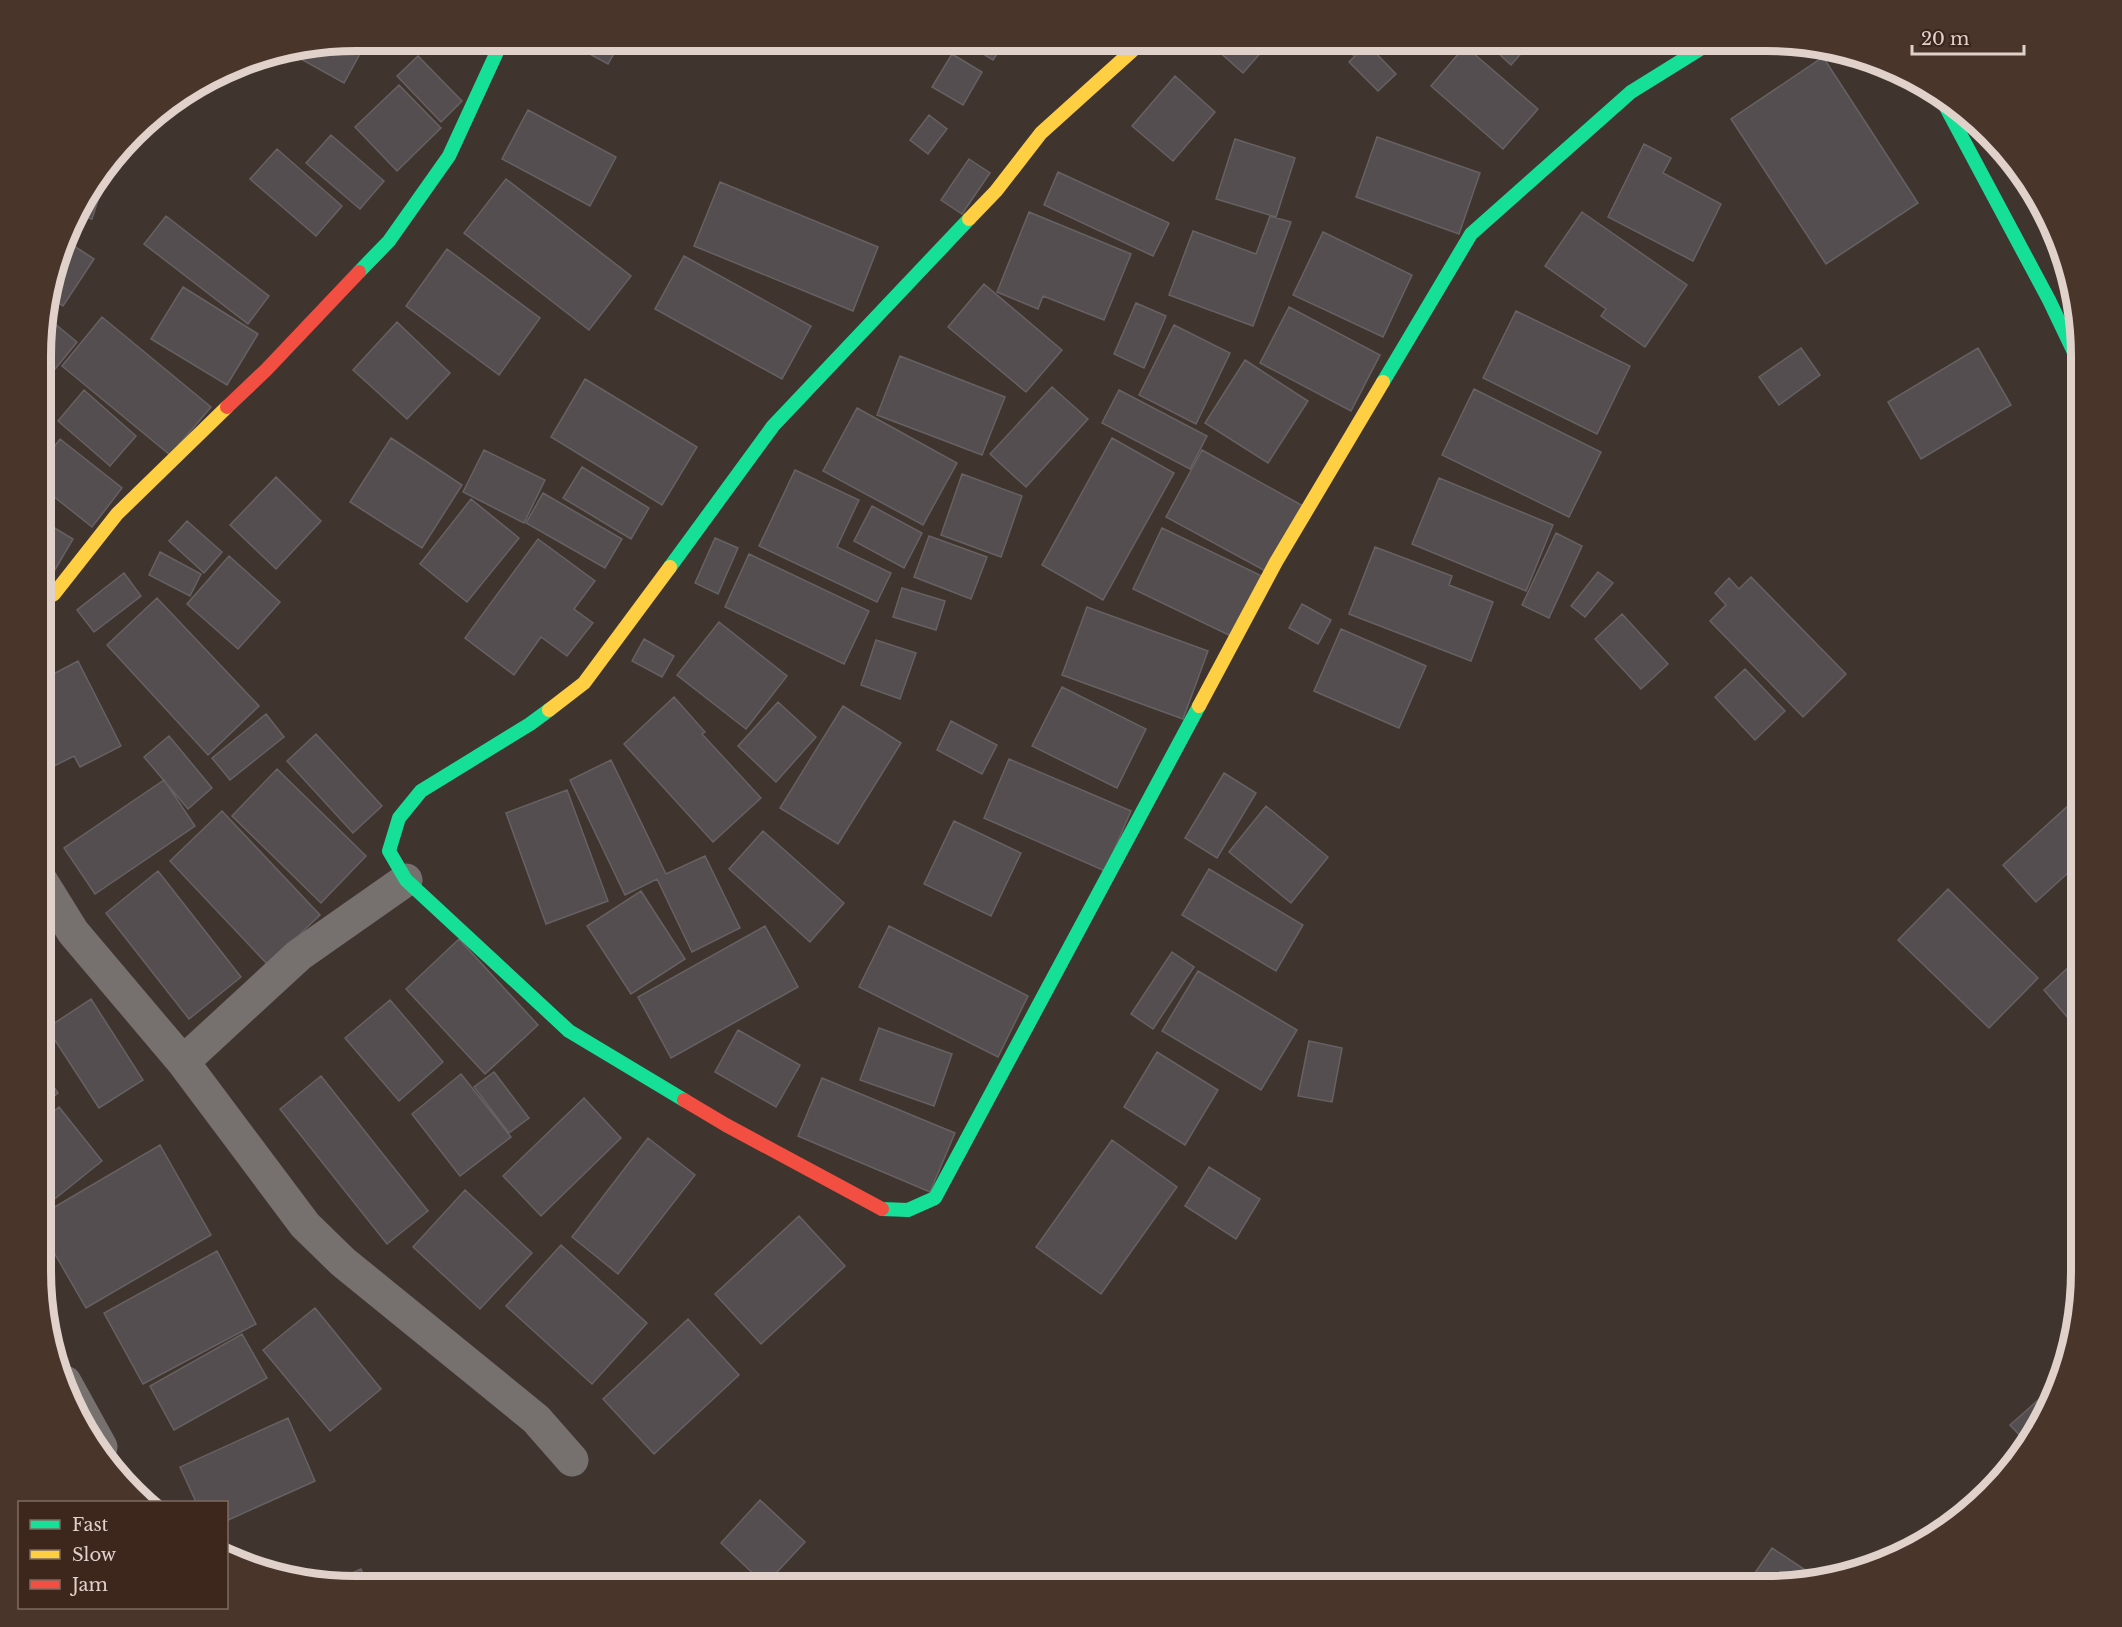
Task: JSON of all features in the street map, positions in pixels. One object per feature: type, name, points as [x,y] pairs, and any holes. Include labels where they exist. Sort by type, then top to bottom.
[{"type":"street","points":[[51,596],[117,514],[266,370],[389,242],[449,156],[497,51]]},
{"type":"street","points":[[1132,51],[1041,133],[996,191],[773,426],[584,683],[530,724],[421,791],[399,818],[389,851],[406,880],[569,1031],[726,1125],[882,1209],[908,1210],[935,1198],[1276,562],[1471,234],[1631,92],[1697,51]]},
{"type":"street","points":[[1948,111],[2070,343]]},
{"type":"street","points":[[183,1062],[299,955],[406,880]]},
{"type":"street","points":[[51,897],[73,932],[183,1062],[305,1225],[343,1262],[537,1419],[572,1460]]},
{"type":"building","points":[[362,51],[344,83],[299,58],[316,54]]},
{"type":"building","points":[[584,51],[615,51],[608,64]]},
{"type":"building","points":[[978,51],[999,51],[993,60]]},
{"type":"building","points":[[1218,51],[1262,51],[1243,73]]},
{"type":"building","points":[[1360,51],[1374,51],[1396,74],[1378,91],[1349,62]]},
{"type":"building","points":[[1461,51],[1471,51],[1538,109],[1503,149],[1431,86]]},
{"type":"building","points":[[1496,51],[1523,51],[1511,65]]},
{"type":"building","points":[[952,54],[982,72],[963,105],[932,87]]},
{"type":"building","points":[[418,56],[462,101],[441,122],[397,76]]},
{"type":"building","points":[[1823,57],[1918,203],[1826,264],[1731,119]]},
{"type":"building","points":[[1175,76],[1215,112],[1173,161],[1132,126]]},
{"type":"building","points":[[399,85],[441,128],[397,171],[355,127]]},
{"type":"building","points":[[528,110],[616,157],[590,206],[502,159]]},
{"type":"building","points":[[929,115],[947,129],[928,154],[910,140]]},
{"type":"building","points":[[331,135],[384,181],[360,209],[306,163]]},
{"type":"building","points":[[1377,137],[1480,173],[1459,234],[1356,197]]},
{"type":"building","points":[[1235,139],[1295,158],[1276,217],[1216,199]]},
{"type":"building","points":[[1644,144],[1671,158],[1663,173],[1721,204],[1693,261],[1608,217]]},
{"type":"building","points":[[277,149],[342,206],[316,236],[250,179]]},
{"type":"building","points":[[969,159],[990,173],[962,214],[941,200]]},
{"type":"building","points":[[1058,172],[1169,223],[1153,256],[1044,205]]},
{"type":"building","points":[[506,179],[631,276],[589,330],[464,233]]},
{"type":"building","points":[[720,182],[878,247],[853,311],[694,246]]},
{"type":"building","points":[[102,186],[92,219],[84,217]]},
{"type":"building","points":[[1029,212],[1131,254],[1104,320],[1043,296],[1038,309],[997,292]]},
{"type":"building","points":[[1582,212],[1687,285],[1645,347],[1601,316],[1606,309],[1545,266]]},
{"type":"building","points":[[166,216],[269,296],[248,324],[144,244]]},
{"type":"building","points":[[1270,216],[1291,222],[1253,326],[1169,295],[1193,231],[1256,254]]},
{"type":"building","points":[[1323,232],[1412,275],[1383,337],[1293,295]]},
{"type":"building","points":[[72,245],[94,259],[63,306],[56,302],[61,277]]},
{"type":"building","points":[[447,249],[540,318],[499,375],[406,306]]},
{"type":"building","points":[[684,256],[811,326],[782,379],[655,309]]},
{"type":"building","points":[[984,284],[1062,350],[1026,392],[948,327]]},
{"type":"building","points":[[183,287],[258,334],[227,385],[151,339]]},
{"type":"building","points":[[1136,303],[1166,316],[1144,368],[1114,354]]},
{"type":"building","points":[[1289,307],[1380,355],[1351,411],[1260,363]]},
{"type":"building","points":[[1516,311],[1630,366],[1597,434],[1483,378]]},
{"type":"building","points":[[102,317],[211,407],[170,455],[62,366]]},
{"type":"building","points":[[397,322],[450,373],[407,419],[353,370]]},
{"type":"building","points":[[53,323],[77,342],[51,374]]},
{"type":"building","points":[[1174,325],[1230,353],[1196,424],[1139,395]]},
{"type":"building","points":[[1801,348],[1820,375],[1779,405],[1759,377]]},
{"type":"building","points":[[1978,348],[2011,405],[1921,459],[1888,402]]},
{"type":"building","points":[[900,356],[1005,397],[982,455],[877,415]]},
{"type":"building","points":[[1245,360],[1308,401],[1268,463],[1205,423]]},
{"type":"building","points":[[585,379],[697,447],[662,505],[551,437]]},
{"type":"building","points":[[1052,387],[1088,419],[1026,487],[990,454]]},
{"type":"building","points":[[1474,389],[1601,452],[1569,517],[1442,455]]},
{"type":"building","points":[[84,390],[136,436],[110,466],[58,421]]},
{"type":"building","points":[[1119,390],[1207,436],[1190,469],[1102,423]]},
{"type":"building","points":[[857,408],[957,463],[923,525],[823,471]]},
{"type":"building","points":[[391,438],[462,485],[422,548],[350,502]]},
{"type":"building","points":[[1112,438],[1174,473],[1103,600],[1042,565]]},
{"type":"building","points":[[60,439],[122,488],[92,527],[51,494],[51,451]]},
{"type":"building","points":[[484,450],[545,480],[524,523],[463,492]]},
{"type":"building","points":[[1202,450],[1305,507],[1269,573],[1166,517]]},
{"type":"building","points":[[582,467],[649,508],[631,539],[563,498]]},
{"type":"building","points":[[795,470],[859,500],[837,547],[891,573],[877,602],[759,546]]},
{"type":"building","points":[[962,474],[1022,496],[1001,557],[941,535]]},
{"type":"building","points":[[276,477],[321,521],[276,569],[230,525]]},
{"type":"building","points":[[1439,478],[1553,525],[1526,591],[1412,544]]},
{"type":"building","points":[[543,493],[622,539],[605,568],[526,523]]},
{"type":"building","points":[[471,499],[519,538],[467,602],[420,564]]},
{"type":"building","points":[[872,506],[922,533],[904,568],[854,541]]},
{"type":"building","points":[[187,521],[222,552],[204,573],[169,541]]},
{"type":"building","points":[[51,526],[73,539],[51,576]]},
{"type":"building","points":[[1162,528],[1264,577],[1235,638],[1133,589]]},
{"type":"building","points":[[1556,533],[1582,546],[1549,618],[1522,605]]},
{"type":"building","points":[[929,536],[987,557],[971,599],[914,577]]},
{"type":"building","points":[[715,538],[738,548],[718,594],[695,583]]},
{"type":"building","points":[[538,539],[595,581],[574,609],[593,623],[567,656],[541,637],[514,675],[465,638]]},
{"type":"building","points":[[1375,547],[1452,576],[1449,585],[1493,602],[1471,661],[1349,614]]},
{"type":"building","points":[[160,552],[201,574],[190,596],[149,575]]},
{"type":"building","points":[[749,554],[869,611],[844,664],[725,607]]},
{"type":"building","points":[[229,556],[280,602],[238,649],[187,604]]},
{"type":"building","points":[[1598,572],[1613,583],[1585,617],[1571,606]]},
{"type":"building","points":[[124,573],[141,596],[94,632],[77,610]]},
{"type":"building","points":[[1751,577],[1846,674],[1803,717],[1710,621],[1726,605],[1715,593],[1729,578],[1739,589]]},
{"type":"building","points":[[902,588],[945,601],[936,630],[893,617]]},
{"type":"building","points":[[157,598],[259,706],[208,755],[107,645]]},
{"type":"building","points":[[1302,604],[1331,620],[1318,644],[1289,628]]},
{"type":"building","points":[[1087,607],[1208,651],[1183,719],[1062,675]]},
{"type":"building","points":[[1622,614],[1668,664],[1641,689],[1595,639]]},
{"type":"building","points":[[719,622],[787,676],[746,729],[677,675]]},
{"type":"building","points":[[1341,629],[1426,666],[1399,728],[1314,691]]},
{"type":"building","points":[[644,639],[674,656],[662,677],[632,661]]},
{"type":"building","points":[[876,640],[916,653],[900,699],[861,685]]},
{"type":"building","points":[[78,661],[121,746],[80,767],[74,756],[51,768],[51,675]]},
{"type":"building","points":[[1745,669],[1785,711],[1755,740],[1715,697]]},
{"type":"building","points":[[1062,687],[1146,729],[1117,788],[1032,746]]},
{"type":"building","points":[[674,697],[705,732],[702,734],[761,798],[713,842],[624,744]]},
{"type":"building","points":[[778,702],[816,737],[776,782],[738,746]]},
{"type":"building","points":[[843,706],[901,743],[838,844],[780,808]]},
{"type":"building","points":[[266,714],[284,737],[230,780],[212,758]]},
{"type":"building","points":[[951,721],[997,745],[982,774],[937,750]]},
{"type":"building","points":[[316,734],[382,806],[353,833],[287,761]]},
{"type":"building","points":[[169,736],[212,788],[188,809],[144,757]]},
{"type":"building","points":[[1009,759],[1131,811],[1105,871],[984,818]]},
{"type":"building","points":[[611,760],[666,874],[705,856],[740,928],[692,952],[657,879],[625,895],[570,780]]},
{"type":"building","points":[[277,769],[366,856],[321,903],[232,816]]},
{"type":"building","points":[[1224,773],[1256,793],[1217,858],[1185,838]]},
{"type":"building","points":[[164,780],[195,826],[95,894],[64,848]]},
{"type":"building","points":[[567,790],[608,901],[546,924],[506,813]]},
{"type":"building","points":[[2071,803],[2071,870],[2036,902],[2003,865]]},
{"type":"building","points":[[1266,806],[1328,857],[1291,903],[1229,852]]},
{"type":"building","points":[[222,811],[320,915],[268,965],[170,861]]},
{"type":"building","points":[[954,821],[1021,853],[991,916],[924,884]]},
{"type":"building","points":[[763,831],[844,903],[810,942],[729,869]]},
{"type":"building","points":[[1209,869],[1303,925],[1276,971],[1182,915]]},
{"type":"building","points":[[158,871],[241,977],[189,1019],[106,913]]},
{"type":"building","points":[[1948,889],[2038,978],[1989,1028],[1898,940]]},
{"type":"building","points":[[641,891],[685,959],[631,994],[587,926]]},
{"type":"building","points":[[765,926],[798,987],[671,1058],[638,997]]},
{"type":"building","points":[[889,926],[1028,996],[998,1057],[859,987]]},
{"type":"building","points":[[459,939],[538,1025],[485,1074],[406,989]]},
{"type":"building","points":[[1172,952],[1194,967],[1153,1029],[1131,1014]]},
{"type":"building","points":[[2071,965],[2071,1021],[2044,990]]},
{"type":"building","points":[[1198,971],[1297,1030],[1261,1090],[1162,1031]]},
{"type":"building","points":[[91,999],[143,1080],[99,1108],[51,1034],[51,1025]]},
{"type":"building","points":[[390,1000],[443,1062],[399,1101],[345,1038]]},
{"type":"building","points":[[879,1028],[952,1054],[934,1106],[860,1080]]},
{"type":"building","points":[[738,1030],[800,1065],[776,1107],[715,1072]]},
{"type":"building","points":[[1309,1041],[1342,1048],[1332,1102],[1298,1096]]},
{"type":"building","points":[[1157,1052],[1218,1090],[1185,1145],[1124,1107]]},
{"type":"building","points":[[494,1072],[529,1118],[509,1133],[474,1087]]},
{"type":"building","points":[[461,1074],[511,1137],[460,1176],[412,1114]]},
{"type":"building","points":[[321,1076],[428,1211],[387,1244],[280,1109]]},
{"type":"building","points":[[822,1078],[955,1133],[930,1192],[798,1136]]},
{"type":"building","points":[[51,1082],[58,1093],[51,1098]]},
{"type":"building","points":[[584,1098],[621,1138],[541,1216],[503,1176]]},
{"type":"building","points":[[59,1107],[102,1161],[51,1202],[51,1114]]},
{"type":"building","points":[[648,1138],[695,1175],[618,1274],[572,1237]]},
{"type":"building","points":[[1112,1140],[1177,1187],[1101,1294],[1036,1247]]},
{"type":"building","points":[[160,1145],[211,1235],[86,1308],[51,1247],[51,1209]]},
{"type":"building","points":[[1209,1167],[1260,1199],[1236,1239],[1185,1206]]},
{"type":"building","points":[[465,1190],[532,1253],[480,1309],[413,1247]]},
{"type":"building","points":[[799,1216],[845,1266],[761,1344],[715,1294]]},
{"type":"building","points":[[561,1245],[647,1323],[592,1384],[506,1306]]},
{"type":"building","points":[[217,1251],[256,1324],[143,1384],[104,1313]]},
{"type":"building","points":[[315,1308],[381,1389],[330,1431],[263,1350]]},
{"type":"building","points":[[688,1319],[739,1375],[654,1454],[603,1399]]},
{"type":"building","points":[[242,1334],[267,1378],[174,1430],[150,1386]]},
{"type":"building","points":[[2046,1393],[2022,1437],[2010,1425]]},
{"type":"building","points":[[288,1418],[315,1481],[228,1520],[228,1501],[196,1501],[180,1467]]},
{"type":"building","points":[[760,1500],[805,1542],[773,1576],[756,1576],[721,1543]]},
{"type":"building","points":[[1772,1548],[1809,1573],[1786,1575],[1753,1576]]},
{"type":"building","points":[[361,1569],[364,1576],[356,1576],[346,1576]]},
{"type":"traffic: fast","points":[[359,272],[389,241],[449,156],[497,51]]},
{"type":"traffic: fast","points":[[1383,382],[1471,234],[1631,92],[1697,51]]},
{"type":"traffic: fast","points":[[1948,111],[2049,300],[2070,345]]},
{"type":"traffic: fast","points":[[670,567],[773,426],[969,219]]},
{"type":"traffic: fast","points":[[882,1209],[908,1210],[935,1198],[1199,706]]},
{"type":"traffic: fast","points":[[549,710],[421,791],[399,818],[389,851],[406,880],[569,1031],[684,1100]]},
{"type":"traffic: slow","points":[[969,219],[996,191],[1041,133],[1132,51]]},
{"type":"traffic: slow","points":[[1199,706],[1276,562],[1383,382]]},
{"type":"traffic: slow","points":[[51,596],[117,514],[227,407]]},
{"type":"traffic: slow","points":[[549,710],[584,683],[670,567]]},
{"type":"traffic: jam","points":[[227,407],[266,370],[359,272]]},
{"type":"traffic: jam","points":[[684,1100],[882,1209]]}]
